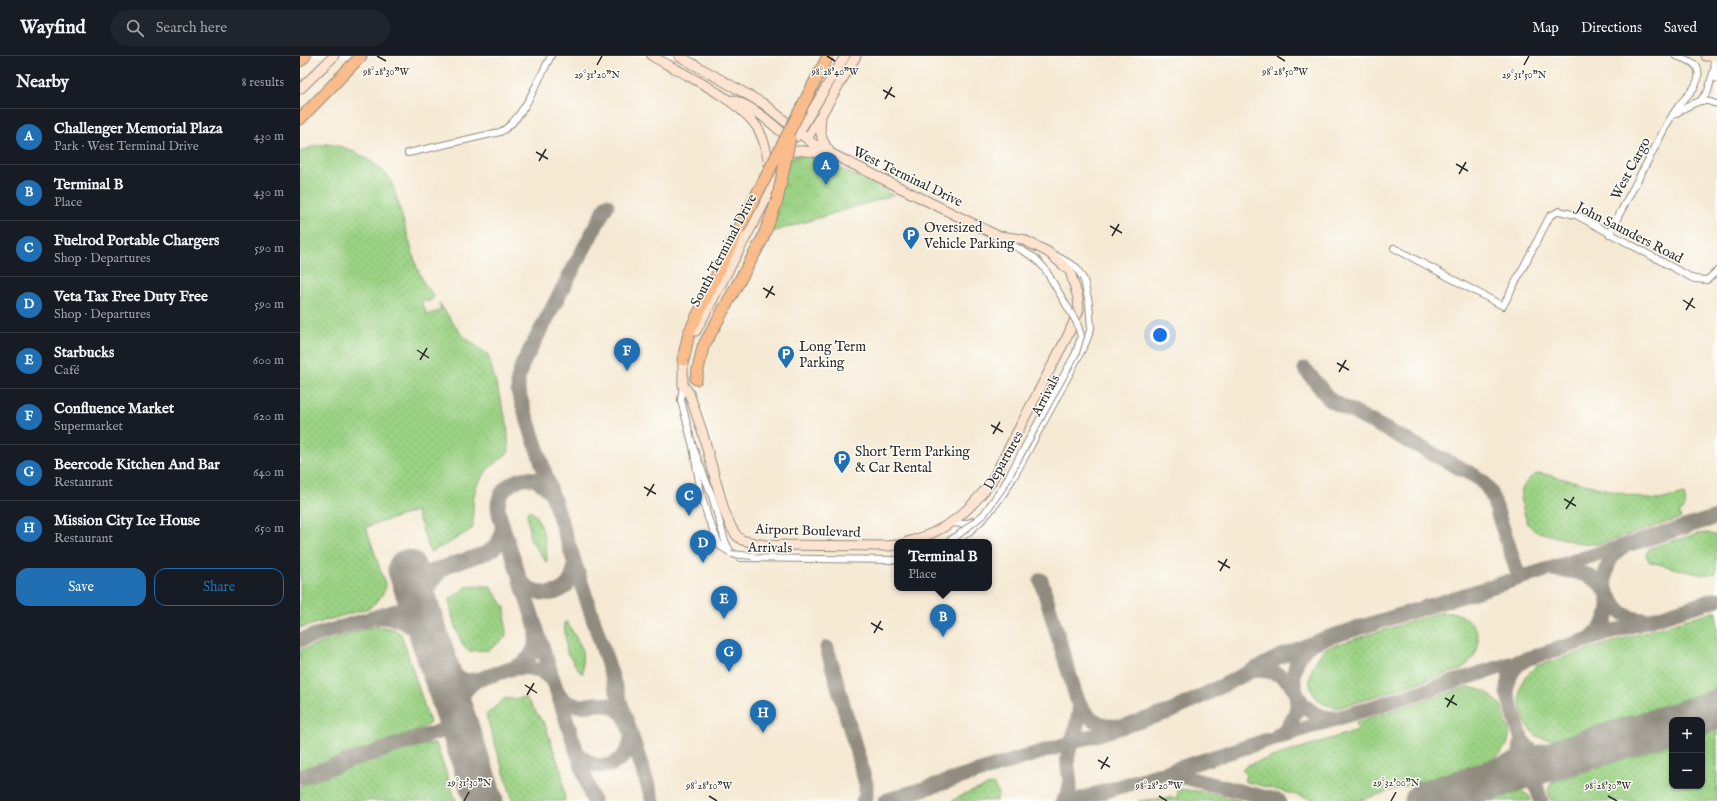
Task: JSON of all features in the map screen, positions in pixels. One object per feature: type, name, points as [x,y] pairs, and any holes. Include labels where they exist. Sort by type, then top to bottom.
[{"type":"highway","points":[[300,61],[305,56]]},
{"type":"highway","points":[[300,119],[361,56]]},
{"type":"highway","points":[[683,360],[689,333],[739,229],[796,127],[828,56]]},
{"type":"highway","points":[[696,379],[703,347],[762,240],[777,202],[796,127]]},
{"type":"main road","points":[[300,89],[334,56]]},
{"type":"main road","points":[[652,56],[728,99],[748,115],[758,128],[768,156],[770,192]]},
{"type":"main road","points":[[679,56],[764,104],[796,127],[807,139]]},
{"type":"main road","points":[[728,99],[745,104],[762,115],[793,142],[800,142],[807,139],[856,56]]},
{"type":"main road","points":[[1706,56],[1717,56]]},
{"type":"main road","points":[[830,100],[828,96],[840,72],[844,57]]},
{"type":"main road","name":"South Terminal Drive","points":[[683,385],[683,360],[693,336],[770,192],[793,142],[796,127],[814,107],[844,57]]},
{"type":"main road","points":[[771,109],[784,114],[805,114],[814,107]]},
{"type":"main road","points":[[822,113],[820,129],[825,145],[832,154]]},
{"type":"main road","name":"West Terminal Drive","points":[[807,139],[832,154],[998,236],[1022,239],[1048,252],[1070,271],[1078,298],[1079,310],[1068,335],[991,482],[976,501],[951,523],[932,534],[916,539]]},
{"type":"main road","points":[[788,153],[800,150],[815,154],[832,154]]},
{"type":"main road","name":"Airport Boulevard","points":[[683,385],[690,397],[702,431],[724,510],[737,536],[748,542],[766,545],[894,545]]},
{"type":"street","points":[[408,153],[500,132],[507,128],[519,115],[551,56]]},
{"type":"street","name":"West Cargo","points":[[1609,234],[1664,130],[1680,104],[1693,90],[1698,78],[1698,69],[1691,61],[1676,56]]},
{"type":"street","points":[[1713,56],[1714,69],[1717,79]]},
{"type":"street","points":[[1700,101],[1708,91],[1714,69]]},
{"type":"street","points":[[1700,101],[1707,101],[1717,104]]},
{"type":"street","name":"West Cargo","points":[[1674,114],[1700,101]]},
{"type":"street","name":"John Saunders Road","points":[[1394,248],[1503,306],[1550,216],[1559,211],[1576,215],[1694,279],[1707,280],[1717,271]]},
{"type":"street","name":"Departures","points":[[952,539],[984,514],[1003,487],[1076,353],[1081,336],[1077,323],[1045,269],[1035,258],[998,236]]},
{"type":"street","name":"Arrivals","points":[[960,539],[973,530],[993,510],[1010,485],[1086,342],[1091,328],[1089,303],[1084,280],[1076,267],[1064,258],[1048,252]]},
{"type":"street","points":[[683,385],[681,400],[693,447],[701,493],[708,518],[720,546],[731,554],[762,556],[894,557]]},
{"type":"street","name":"Arrivals","points":[[693,447],[712,496],[725,541],[730,551],[740,558],[894,560]]},
{"type":"street","points":[[951,523],[964,524],[976,520],[993,510]]},
{"type":"green space","points":[[327,144],[345,148],[372,162],[387,175],[392,182],[417,268],[423,281],[434,297],[430,301],[423,301],[421,303],[427,315],[441,310],[439,303],[461,334],[488,355],[507,423],[509,452],[487,470],[476,487],[473,501],[473,528],[451,542],[430,552],[416,511],[366,527],[386,587],[381,596],[369,608],[300,628],[300,152],[314,146]]},
{"type":"green space","points":[[805,152],[894,195],[759,236],[771,201],[791,157]]},
{"type":"green space","points":[[1540,473],[1641,498],[1659,500],[1684,494],[1685,507],[1679,513],[1681,518],[1599,544],[1582,544],[1535,531],[1527,523],[1520,498],[1521,494],[1526,482]]},
{"type":"green space","points":[[529,510],[538,519],[541,525],[547,553],[546,562],[530,539],[527,513]]},
{"type":"green space","points":[[1708,533],[1717,536],[1716,573],[1702,575],[1650,562],[1647,558],[1646,554],[1650,548],[1697,534]]},
{"type":"green space","points":[[468,586],[490,586],[505,608],[506,637],[489,650],[468,651],[463,646],[454,624],[449,600]]},
{"type":"green space","points":[[1717,612],[1717,689],[1555,739],[1537,736],[1528,726],[1520,703],[1520,688],[1525,677],[1536,666],[1707,613]]},
{"type":"green space","points":[[1439,613],[1452,613],[1462,616],[1473,625],[1476,631],[1478,637],[1477,651],[1473,658],[1462,669],[1338,708],[1321,702],[1315,696],[1311,689],[1310,675],[1316,661],[1326,648]]},
{"type":"green space","points":[[567,622],[582,648],[583,673],[581,673],[567,653],[564,623]]},
{"type":"green space","points":[[379,626],[394,629],[401,634],[430,723],[422,728],[381,743],[300,770],[300,650]]},
{"type":"green space","points":[[1468,687],[1485,691],[1501,705],[1510,733],[1507,745],[1496,758],[1358,801],[1319,801],[1244,781],[1246,774],[1242,770],[1247,765],[1358,730],[1356,722]]},
{"type":"green space","points":[[526,698],[545,725],[562,774],[565,801],[513,801],[486,715],[504,699]]},
{"type":"green space","points":[[1717,730],[1717,801],[1551,801],[1548,790],[1552,782],[1669,745],[1669,789],[1705,789],[1705,734]]},
{"type":"green space","points":[[427,744],[436,744],[456,801],[300,801],[300,786],[381,757]]},
{"type":"green space","points":[[993,784],[998,793],[997,801],[952,801],[962,795]]},
{"type":"green space","points":[[1177,789],[1206,792],[1241,801],[1138,801],[1178,797]]},
{"type":"green space","points":[[1521,791],[1529,796],[1531,801],[1490,801]]},
{"type":"taxiway","points":[[607,205],[522,365],[518,379],[518,391],[653,801]]},
{"type":"taxiway","points":[[1305,369],[1330,400],[1475,476],[1484,483],[1491,493],[1519,577]]},
{"type":"taxiway","points":[[551,492],[543,484],[536,480],[527,478],[521,479],[510,485],[501,494],[498,510],[593,801]]},
{"type":"taxiway","points":[[885,801],[1172,711],[1281,656],[1326,638],[1717,517]]},
{"type":"taxiway","points":[[410,578],[490,551],[497,545],[501,538],[502,525]]},
{"type":"taxiway","points":[[1589,639],[1601,628],[1608,613],[1609,598],[1605,584],[1607,568],[1615,553],[1623,547]]},
{"type":"taxiway","points":[[520,580],[537,592],[555,592],[563,589],[569,583],[573,574],[574,563]]},
{"type":"taxiway","points":[[422,614],[425,595],[435,578],[444,568]]},
{"type":"taxiway","points":[[1552,569],[1589,576],[1601,585],[1614,604],[1625,615],[1634,619],[1646,620]]},
{"type":"taxiway","points":[[1041,580],[1079,706],[1077,725],[1069,750],[1067,762],[1070,784],[1067,795],[1063,801]]},
{"type":"taxiway","points":[[1074,801],[1717,599]]},
{"type":"taxiway","points":[[300,640],[419,604]]},
{"type":"taxiway","points":[[379,617],[387,617],[402,622],[416,630],[433,647]]},
{"type":"taxiway","points":[[438,662],[457,678],[469,680],[483,678],[509,670],[524,662],[533,651],[537,632]]},
{"type":"taxiway","points":[[1310,645],[1301,655],[1295,667],[1294,679],[1296,691],[1302,702],[1310,711],[1322,716],[1336,718]]},
{"type":"taxiway","points":[[827,648],[866,784],[866,796],[863,801]]},
{"type":"taxiway","points":[[1525,660],[1517,666],[1512,673],[1508,682],[1507,692],[1541,801]]},
{"type":"taxiway","points":[[516,668],[537,670],[542,672],[554,682]]},
{"type":"taxiway","points":[[1252,671],[1259,670],[1277,674],[1288,681],[1296,692]]},
{"type":"taxiway","points":[[457,719],[461,697],[477,680]]},
{"type":"taxiway","points":[[557,692],[565,700],[574,705],[608,705],[616,709],[625,717]]},
{"type":"taxiway","points":[[1277,736],[1287,728],[1296,712],[1297,694]]},
{"type":"taxiway","points":[[1079,702],[1086,713],[1095,721],[1100,724],[1119,726]]},
{"type":"taxiway","points":[[300,777],[444,730],[452,722],[453,709]]},
{"type":"taxiway","points":[[444,730],[452,730],[458,734],[466,747]]},
{"type":"taxiway","points":[[577,753],[592,764],[602,766],[609,765],[621,758],[629,748],[631,734]]},
{"type":"taxiway","points":[[1523,741],[1527,747],[1540,756],[1545,758],[1563,758]]},
{"type":"taxiway","points":[[1496,779],[1515,765],[1521,749],[1521,742]]},
{"type":"taxiway","points":[[1167,773],[1279,801]]},
{"type":"runway","points":[[407,569],[484,801]]},
{"type":"runway","points":[[1692,717],[1717,709]]},
{"type":"runway","points":[[1424,801],[1669,724]]},
{"type":"place","name":"Challenger Memorial Plaza","points":[[826,185]]},
{"type":"place","name":"Oversized Vehicle Parking","points":[[911,250]]},
{"type":"place","name":"Long Term Parking","points":[[786,369]]},
{"type":"place","name":"Confluence Market","points":[[627,371]]},
{"type":"place","name":"Short Term Parking & Car Rental","points":[[842,474]]},
{"type":"place","name":"Fuelrod Portable Chargers","points":[[689,516]]},
{"type":"place","name":"Veta Tax Free Duty Free","points":[[703,563]]},
{"type":"place","name":"Starbucks","points":[[724,619]]},
{"type":"place","name":"Terminal B","points":[[943,637]]},
{"type":"place","name":"Beercode Kitchen And Bar","points":[[729,672]]},
{"type":"place","name":"Mission City Ice House","points":[[763,733]]}]
